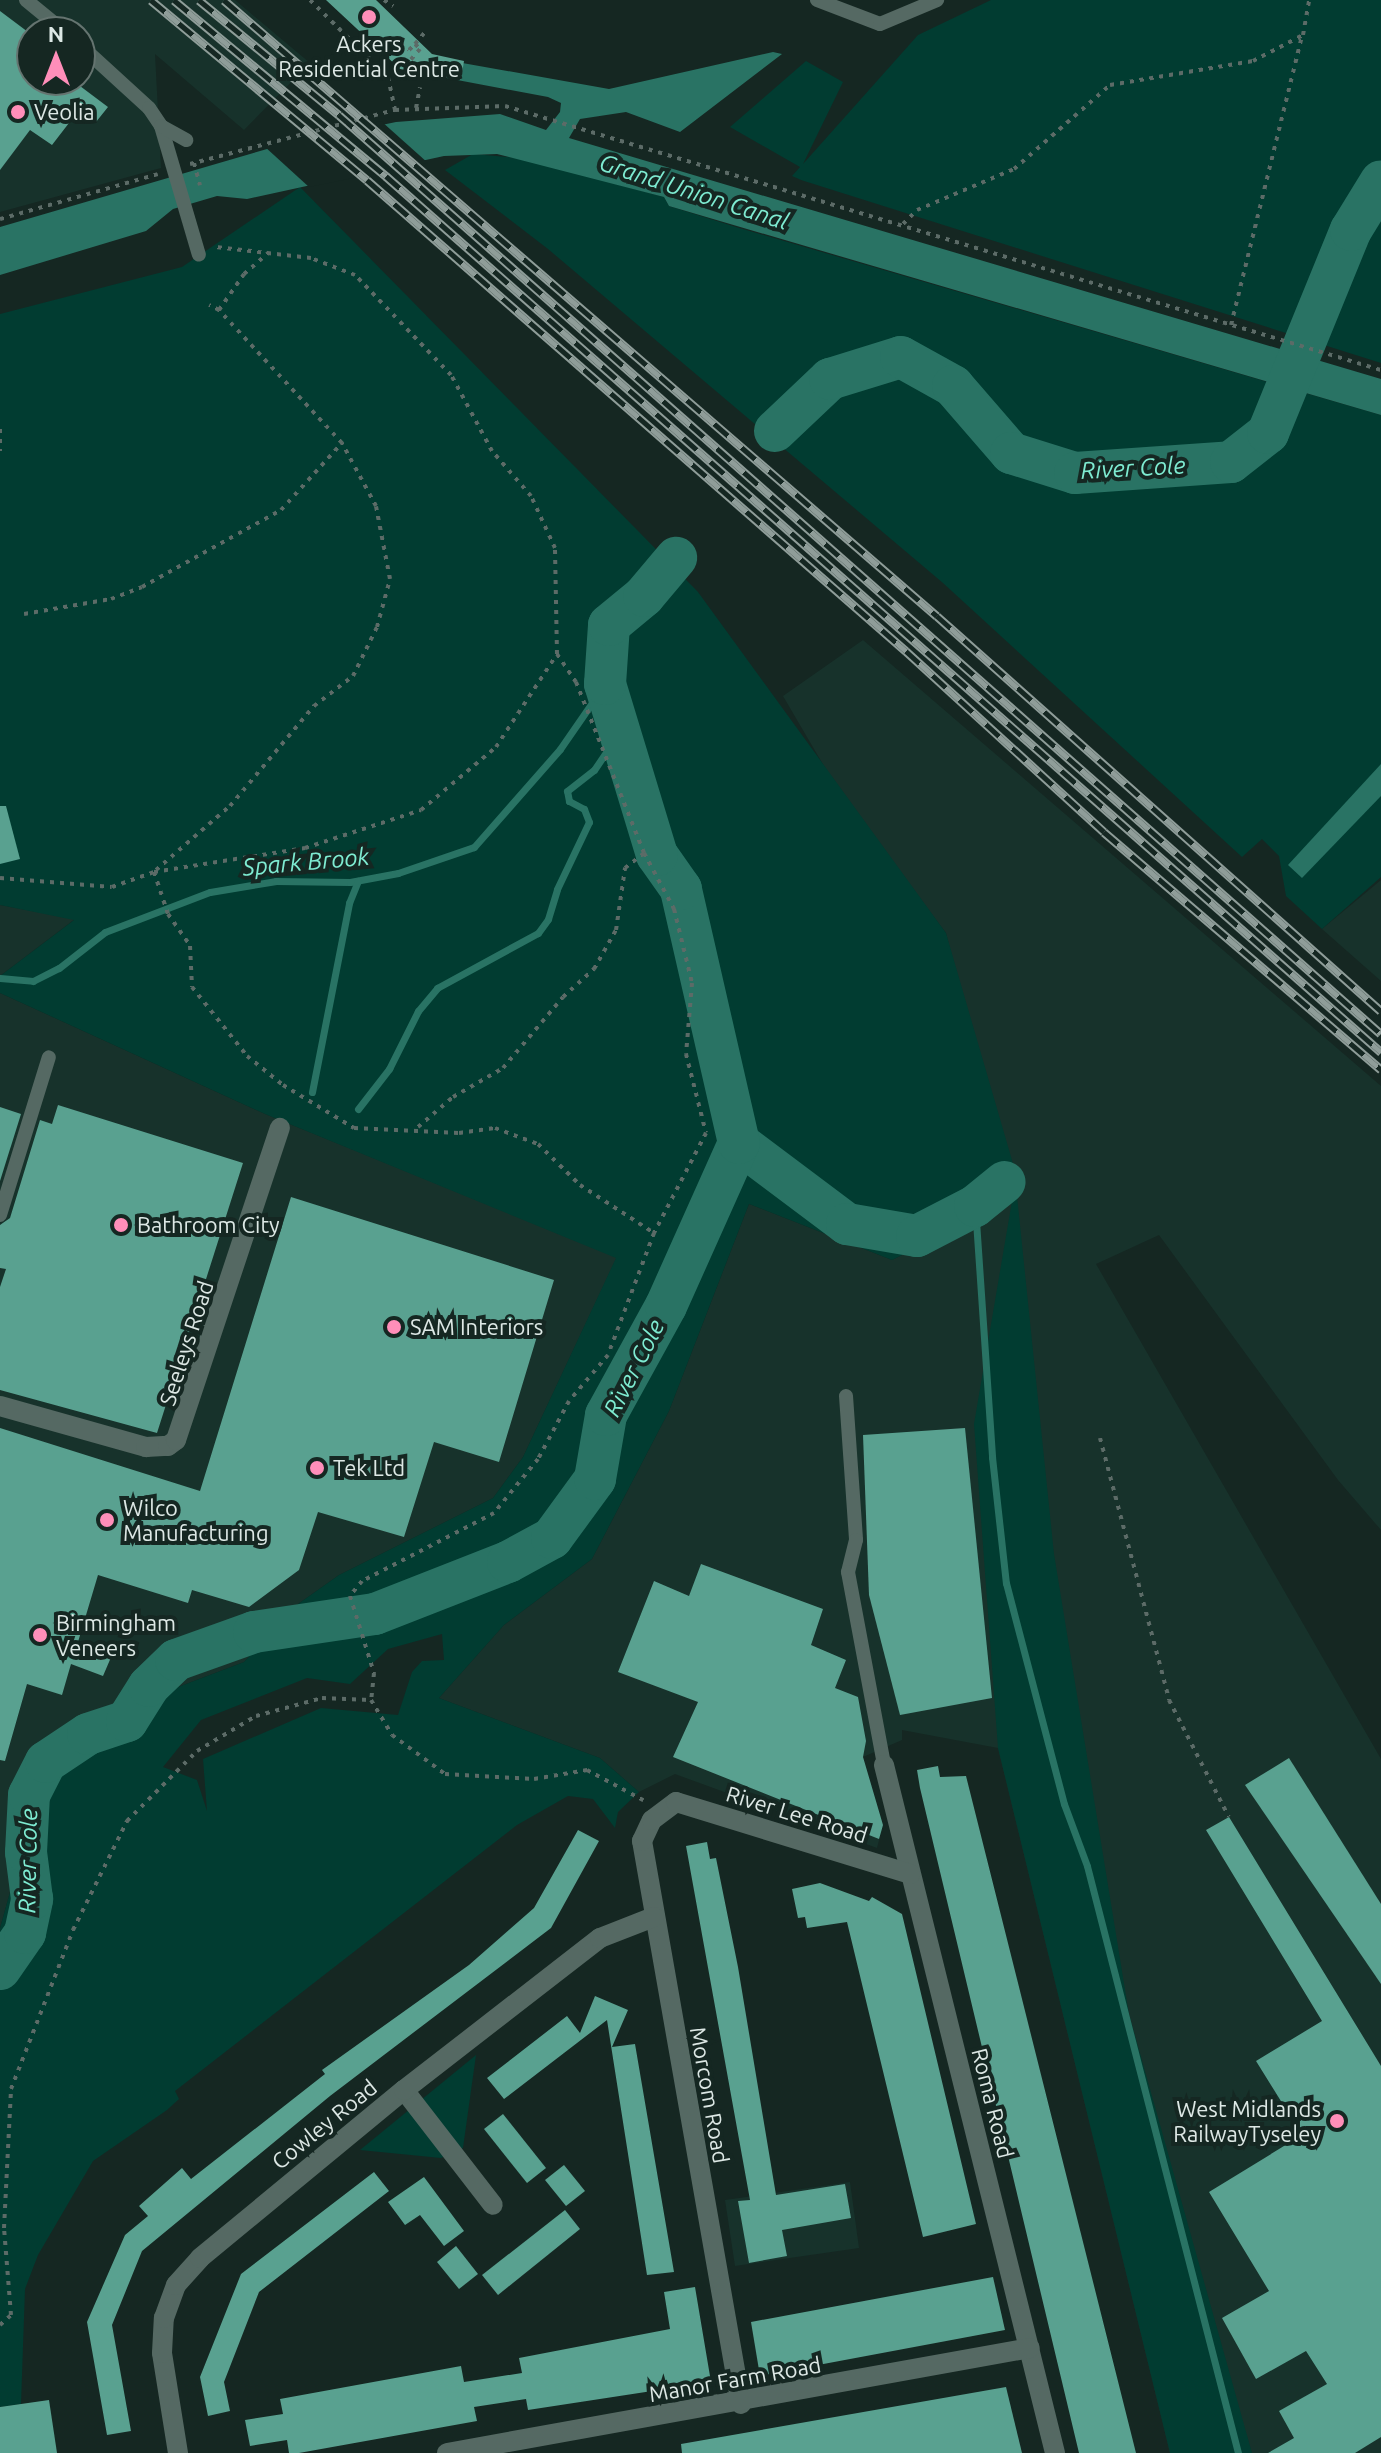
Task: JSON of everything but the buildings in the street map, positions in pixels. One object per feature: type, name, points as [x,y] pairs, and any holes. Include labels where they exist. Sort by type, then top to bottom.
[{"type":"street","name":"Seeleys Road","points":[[0,1406],[146,1447],[168,1446],[176,1440],[280,1128]]},
{"type":"street","name":"Roma Road","points":[[884,1765],[1055,2453]]},
{"type":"street","name":"River Lee Road","points":[[670,1804],[676,1802],[910,1874]]},
{"type":"street","name":"Morcom Road","points":[[670,1804],[652,1820],[642,1841],[741,2404]]},
{"type":"street","name":"Cowley Road","points":[[178,2453],[162,2353],[164,2318],[176,2285],[200,2258],[404,2090],[600,1938],[654,1917]]},
{"type":"street","points":[[404,2090],[493,2205]]},
{"type":"street","name":"Manor Farm Road","points":[[447,2453],[741,2404],[1030,2348]]},
{"type":"lane","points":[[26,0],[46,16]]},
{"type":"lane","points":[[817,0],[880,24],[937,0]]},
{"type":"lane","points":[[96,59],[128,87],[161,126],[186,140]]},
{"type":"lane","points":[[161,126],[199,255]]},
{"type":"lane","points":[[0,1215],[49,1057]]},
{"type":"lane","points":[[846,1396],[856,1540],[848,1572],[884,1765]]},
{"type":"path","points":[[310,0],[388,77],[395,110]]},
{"type":"path","points":[[384,0],[393,6]]},
{"type":"path","points":[[1231,325],[1309,0]]},
{"type":"path","points":[[400,43],[409,50],[425,32]]},
{"type":"path","points":[[903,224],[917,210],[1014,169],[1110,85],[1253,61],[1303,35]]},
{"type":"path","points":[[415,44],[420,49],[408,63],[420,72]]},
{"type":"path","points":[[416,108],[420,87]]},
{"type":"path","points":[[178,168],[395,110],[505,106],[545,114],[1381,370]]},
{"type":"path","points":[[0,219],[162,173]]},
{"type":"path","points":[[199,255],[216,247],[269,252],[311,258],[355,275],[451,375],[492,451],[531,496],[555,548],[557,654],[581,693],[644,853],[674,909],[692,983],[686,1054],[706,1133],[654,1233],[608,1355],[569,1401],[538,1459],[494,1513],[362,1581],[350,1596],[368,1643],[374,1673],[371,1700],[392,1735],[445,1774],[534,1779],[587,1770],[633,1799],[670,1804]]},
{"type":"path","points":[[219,310],[244,274],[269,252]]},
{"type":"path","points":[[154,872],[230,806],[314,706],[353,676],[377,627],[390,579],[376,506],[342,443],[219,310],[209,305]]},
{"type":"path","points":[[0,429],[0,451]]},
{"type":"path","points":[[24,614],[111,599],[142,587],[281,510],[342,443]]},
{"type":"path","points":[[0,878],[74,888],[112,887],[154,872],[305,848],[421,810],[496,747],[557,654]]},
{"type":"path","points":[[417,1128],[453,1097],[503,1068],[563,997],[594,969],[616,930],[625,868],[644,853]]},
{"type":"path","points":[[154,872],[168,914],[190,946],[192,987],[247,1056],[354,1128],[417,1128],[459,1133],[495,1128],[538,1144],[580,1185],[654,1233]]},
{"type":"path","points":[[1100,1438],[1169,1700],[1229,1817]]},
{"type":"path","points":[[0,2325],[11,2315],[4,2228],[11,2089],[73,1930],[127,1821],[197,1751],[256,1716],[322,1698],[371,1700]]},
{"type":"shaded area","points":[[0,0],[235,0],[310,63],[244,130],[155,54],[161,168],[0,212]]},
{"type":"shaded area","points":[[991,0],[1381,0],[1381,363],[801,180],[792,176],[800,167],[730,127],[806,61],[843,82],[803,164],[918,35]]},
{"type":"shaded area","points":[[473,154],[520,158],[664,197],[669,206],[736,227],[1381,415],[1381,877],[1322,929],[1286,896],[1279,856],[1262,839],[1242,857],[943,583],[548,249],[445,170]]},
{"type":"shaded area","points":[[300,187],[698,592],[946,933],[1014,1167],[1054,1554],[1129,2014],[1252,2453],[1170,2453],[998,1748],[974,1424],[1012,1201],[892,1260],[749,1204],[669,1411],[592,1559],[504,1625],[439,1698],[600,1758],[639,1792],[618,1812],[615,1828],[593,1799],[568,1796],[517,1825],[175,2091],[179,2099],[167,2110],[93,2161],[38,2255],[25,2289],[21,2404],[0,2407],[0,1928],[17,1867],[18,1817],[64,1743],[128,1706],[244,1662],[298,1604],[339,1575],[493,1498],[523,1457],[616,1258],[265,1114],[0,993],[0,976],[74,920],[0,905],[0,314],[182,267]],"holes":[[[442,1634],[444,1660],[422,1661],[412,1672],[398,1715],[321,1708],[203,1759],[207,1811],[197,1780],[163,1767],[201,1720],[307,1678],[350,1684],[388,1649]]]},
{"type":"shaded area","points":[[863,640],[1381,1086],[1381,1530],[1338,1480],[1159,1235],[1096,1264],[1381,1759],[1381,2453],[1170,2453],[998,1748],[902,1730],[902,1740],[863,1757],[883,1825],[877,1848],[675,1774],[639,1792],[600,1758],[439,1698],[504,1625],[592,1559],[669,1411],[749,1204],[892,1260],[1013,1200],[946,933],[838,790],[783,696]]},
{"type":"shaded area","points":[[1381,880],[1381,981],[1322,929]]},
{"type":"shaded area","points":[[0,905],[75,919],[0,976]]},
{"type":"shaded area","points":[[0,993],[265,1114],[617,1257],[523,1457],[493,1498],[339,1575],[298,1604],[244,1662],[128,1706],[18,1817],[17,1867],[0,1928]]},
{"type":"shaded area","points":[[476,2055],[463,2148],[441,2158],[360,2150]]},
{"type":"shaded area","points":[[850,2182],[859,2248],[735,2266],[725,2200]]},
{"type":"water","name":"Grand Union Canal","points":[[773,52],[782,54],[680,132],[626,112],[580,119],[569,138],[1381,379],[1381,415],[669,206],[664,197],[497,154],[444,156],[247,199],[217,196],[173,209],[146,231],[0,275],[0,227],[267,149],[396,122],[500,114],[546,130],[560,112],[561,103],[548,97],[436,76],[440,59],[609,89]]},
{"type":"water","points":[[1381,764],[1381,796],[1302,878],[1288,865]]},
{"type":"pier","points":[[381,121],[428,163],[309,187],[264,146]]},
{"type":"waterway","name":"River Cole","points":[[775,431],[830,379],[901,357],[953,386],[1011,453],[1075,473],[1231,462],[1268,433],[1351,230],[1381,181]]},
{"type":"waterway","name":"River Cole","points":[[0,1969],[25,1933],[32,1899],[26,1852],[29,1795],[46,1762],[88,1734],[127,1721],[149,1686],[176,1660],[254,1632],[375,1614],[508,1562],[552,1538],[595,1479],[606,1415],[666,1306],[739,1143],[681,889],[657,855],[605,684],[609,625],[644,596],[676,558]]},
{"type":"waterway","name":"Spark Brook","points":[[0,978],[33,981],[59,968],[105,932],[210,892],[276,881],[350,882],[398,873],[474,847],[560,749],[605,684]]},
{"type":"waterway","points":[[358,1109],[389,1069],[418,1011],[437,988],[538,933],[548,919],[557,889],[589,822],[584,809],[569,801],[567,791],[594,770],[619,733]]},
{"type":"waterway","points":[[312,1092],[349,903],[358,881]]},
{"type":"waterway","points":[[739,1143],[847,1224],[917,1236],[975,1206],[1005,1182]]},
{"type":"waterway","points":[[975,1206],[992,1457],[1006,1583],[1064,1804],[1087,1866],[1238,2453]]},
{"type":"railway","points":[[151,0],[367,180],[906,651],[1104,832],[1381,1069]]},
{"type":"railway","points":[[174,0],[386,176],[1381,1052]]},
{"type":"railway","points":[[199,0],[339,115],[1381,1034]]},
{"type":"railway","points":[[224,0],[937,616],[1381,1011]]},
{"type":"place","name":"Ackers Residential Centre","points":[[369,17]]},
{"type":"place","name":"Veolia","points":[[18,112]]},
{"type":"place","name":"Bathroom City","points":[[121,1225]]},
{"type":"place","name":"SAM Interiors","points":[[394,1327]]},
{"type":"place","name":"Tek Ltd","points":[[317,1468]]},
{"type":"place","name":"Wilco Manufacturing","points":[[107,1520]]},
{"type":"place","name":"Birmingham Veneers","points":[[40,1635]]},
{"type":"place","name":"West Midlands RailwayTyseley","points":[[1337,2121]]}]
